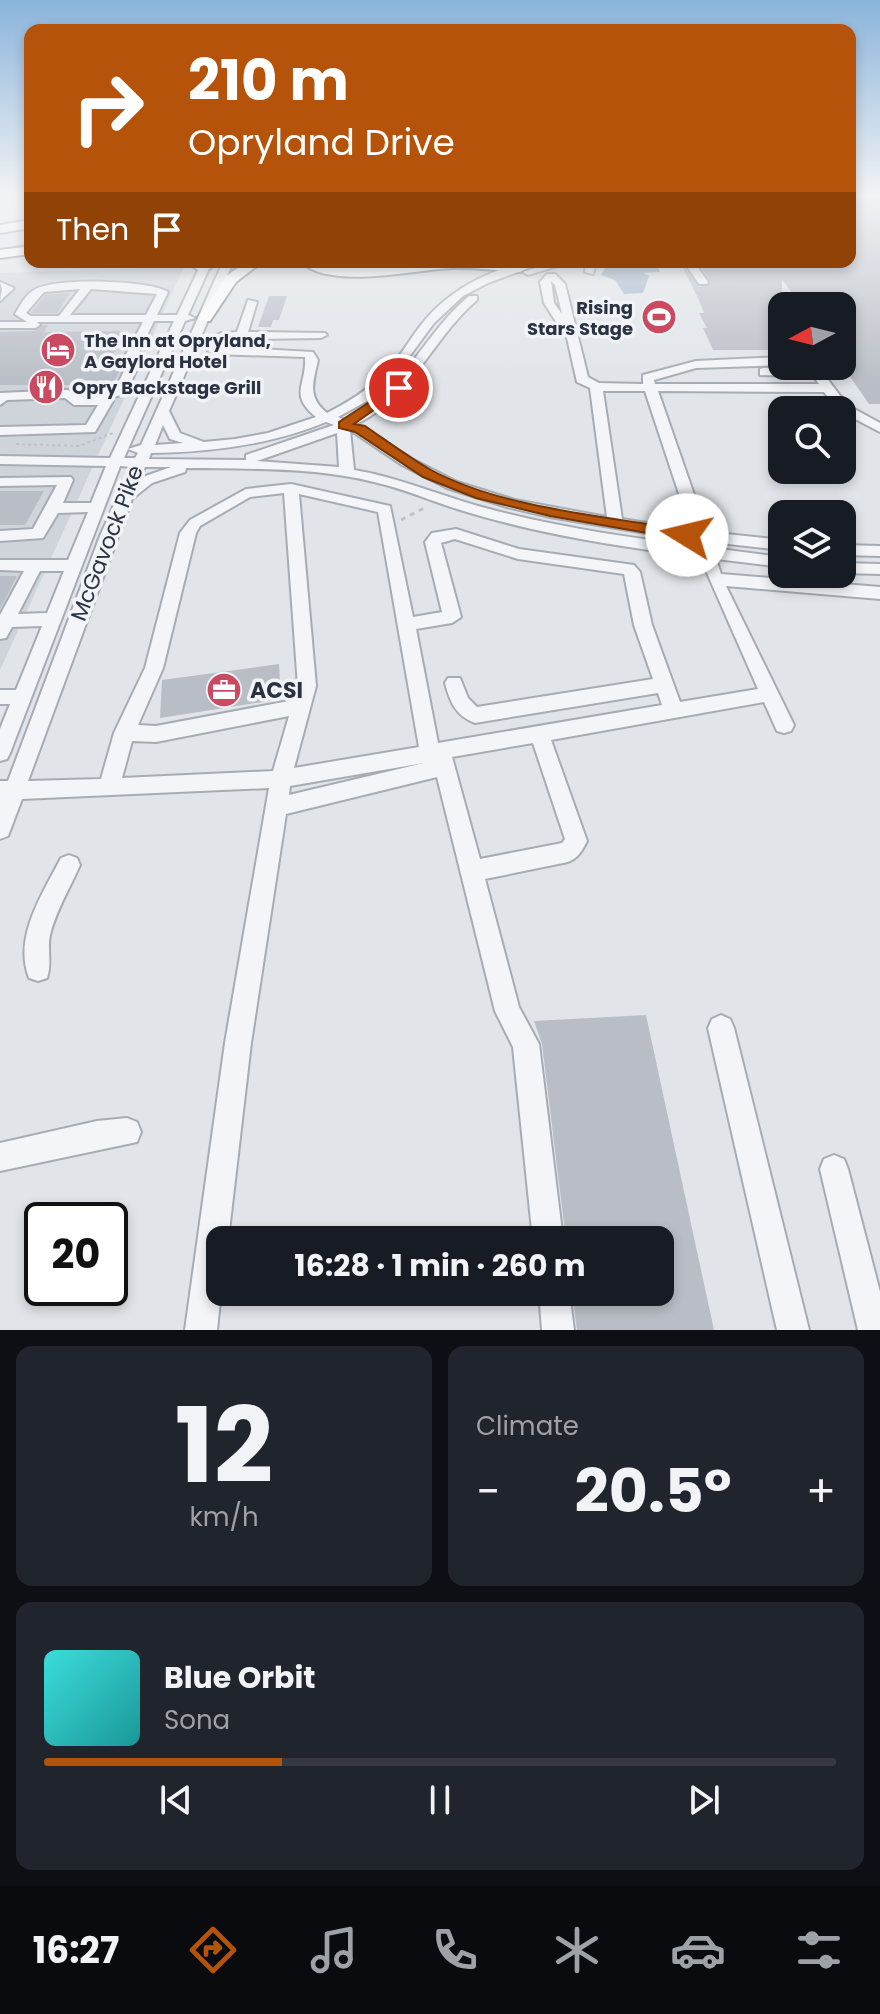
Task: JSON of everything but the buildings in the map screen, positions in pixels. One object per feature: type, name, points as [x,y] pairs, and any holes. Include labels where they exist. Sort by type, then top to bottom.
[{"type":"highway","points":[[0,263],[24,261]]},
{"type":"highway","points":[[205,318],[231,279],[247,268]]},
{"type":"highway","points":[[316,268],[341,273],[402,268]]},
{"type":"street","name":"McGavock Pike","points":[[0,753],[118,455],[200,268]]},
{"type":"street","name":"McGavock Pike","points":[[0,829],[7,790],[141,455],[226,268]]},
{"type":"street","points":[[0,460],[141,455],[207,447],[258,439],[324,417],[359,399],[389,376],[437,312],[469,287],[520,268],[546,269]]},
{"type":"street","points":[[693,268],[703,282]]},
{"type":"street","points":[[546,269],[549,303],[565,324],[589,383],[608,522],[598,537]]},
{"type":"street","points":[[229,464],[273,452],[343,425],[399,388],[464,306],[510,277],[546,269]]},
{"type":"street","points":[[0,285],[9,288],[0,298]]},
{"type":"street","points":[[65,315],[87,287]]},
{"type":"street","points":[[2,433],[90,429],[132,367],[128,362],[150,318],[163,292],[156,288],[43,288],[20,314],[29,319],[65,315],[150,318]]},
{"type":"street","points":[[236,351],[252,302]]},
{"type":"street","points":[[0,325],[205,318]]},
{"type":"street","points":[[221,336],[321,335]]},
{"type":"street","points":[[214,351],[306,353],[312,358],[305,386],[306,397],[324,417],[360,429],[407,462],[452,485],[512,504],[608,522],[768,559]]},
{"type":"street","points":[[648,383],[664,371],[714,360],[768,361]]},
{"type":"street","points":[[664,371],[768,370]]},
{"type":"street","points":[[822,380],[853,415],[880,428]]},
{"type":"street","points":[[589,383],[648,383],[831,393]]},
{"type":"street","points":[[648,383],[715,579],[784,725]]},
{"type":"street","points":[[68,394],[74,401],[147,393]]},
{"type":"street","points":[[1,398],[87,394]]},
{"type":"street","points":[[163,411],[175,436],[207,447]]},
{"type":"street","points":[[343,425],[348,473]]},
{"type":"street","points":[[0,447],[118,455]]},
{"type":"street","points":[[141,455],[207,464],[275,465],[348,473],[405,486],[508,519],[598,537],[703,545],[768,545]]},
{"type":"street","points":[[124,500],[157,475],[207,464]]},
{"type":"street","points":[[0,482],[66,480],[38,534],[0,536]]},
{"type":"street","points":[[201,1330],[238,1043],[281,779],[307,686],[291,488]]},
{"type":"street","points":[[109,788],[124,733],[154,668],[188,533],[195,523],[246,493],[291,488],[385,509],[407,624],[439,757],[508,1011],[526,1044],[546,1226]]},
{"type":"street","points":[[53,508],[98,507]]},
{"type":"street","points":[[407,624],[452,617],[434,552],[433,542],[437,537],[456,534],[518,554],[628,569],[632,572],[643,625],[674,711]]},
{"type":"street","points":[[856,550],[880,551]]},
{"type":"street","points":[[0,565],[75,566]]},
{"type":"street","points":[[2,625],[34,566]]},
{"type":"street","points":[[856,568],[880,569]]},
{"type":"street","points":[[715,579],[880,593]]},
{"type":"street","points":[[2,625],[53,619]]},
{"type":"street","points":[[454,683],[458,700],[464,709],[475,715],[664,685]]},
{"type":"street","points":[[7,790],[281,779],[439,757],[769,694]]},
{"type":"street","points":[[0,697],[22,697]]},
{"type":"street","points":[[124,733],[156,734],[301,706]]},
{"type":"street","points":[[472,871],[568,852],[576,841],[540,736]]},
{"type":"street","points":[[277,807],[439,757]]},
{"type":"street","points":[[38,969],[34,959],[43,919],[69,865]]},
{"type":"street","points":[[721,1028],[793,1330]]},
{"type":"street","points":[[0,1157],[97,1135],[127,1132]]},
{"type":"street","points":[[834,1169],[874,1330]]},
{"type":"street","points":[[555,1306],[558,1330]]},
{"type":"path","points":[[401,521],[426,507]]},
{"type":"shaded area","points":[[184,268],[0,670],[0,273]]},
{"type":"water","points":[[605,268],[658,268],[660,272],[643,273],[649,276],[643,293],[624,294],[615,280],[601,275]]},
{"type":"tunnel","points":[[87,394],[104,394]]},
{"type":"place","name":"Rising Stars Stage","points":[[659,317]]},
{"type":"place","name":"The Inn at Opryland, A Gaylord Hotel","points":[[58,350]]},
{"type":"place","name":"Opry Backstage Grill","points":[[46,387]]},
{"type":"place","name":"ACSI","points":[[224,690]]},
{"type":"route","points":[[399,388],[343,425],[360,429],[428,474],[481,495],[550,512],[687,535]]}]
